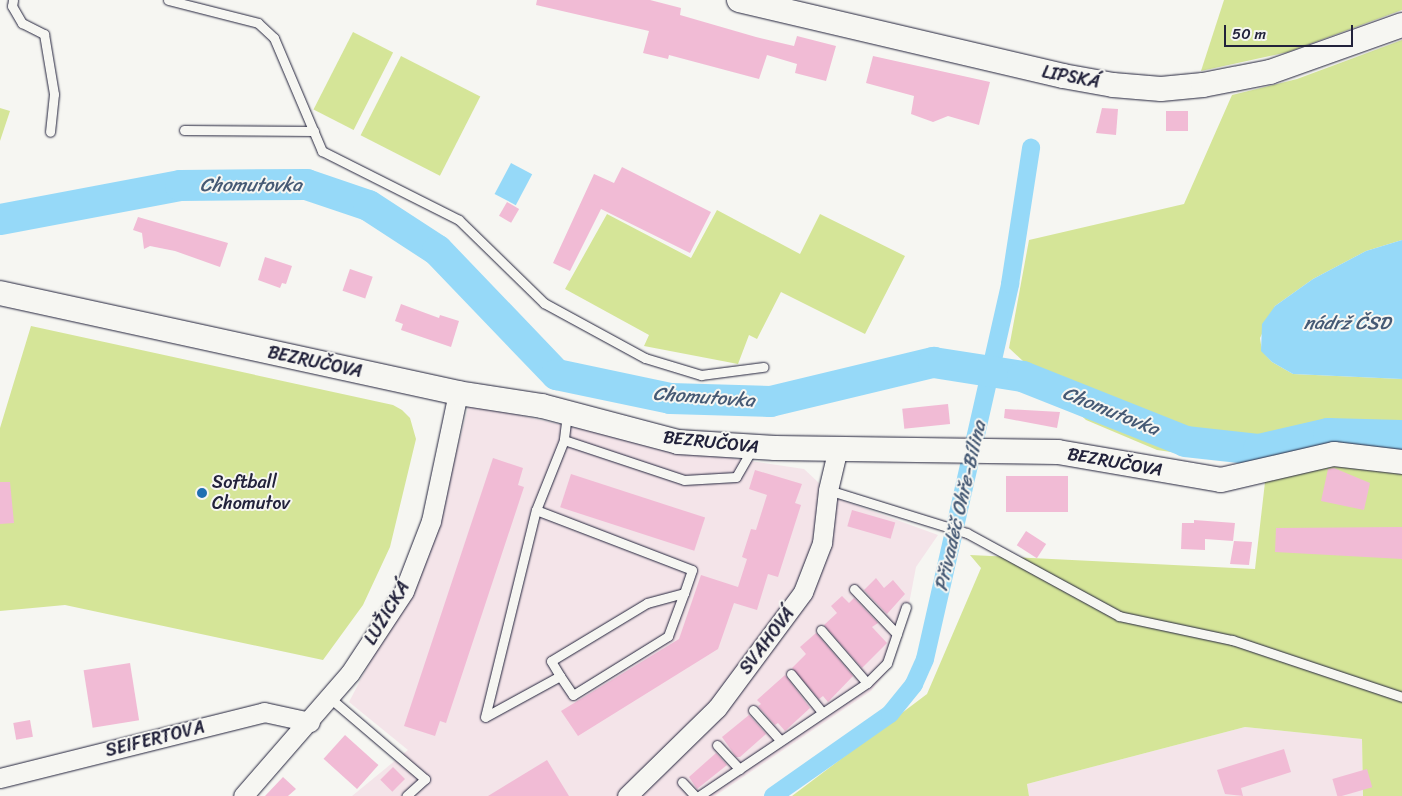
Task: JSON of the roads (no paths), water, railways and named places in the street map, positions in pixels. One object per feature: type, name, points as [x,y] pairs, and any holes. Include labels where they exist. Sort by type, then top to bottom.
[{"type":"street","name":"LIPSKÁ","points":[[739,0],[1063,76],[1113,85],[1161,89],[1248,77],[1293,66],[1402,25]]},
{"type":"street","name":"BEZRUČOVA","points":[[0,293],[458,393],[542,406],[566,414],[678,442],[753,447],[1058,452],[1221,480],[1334,454],[1402,462]]},
{"type":"street","name":"LUŽICKÁ","points":[[243,796],[330,698],[404,591],[430,521],[458,393]]},
{"type":"street","name":"SVAHOVÁ","points":[[627,796],[717,708],[803,592],[822,543],[828,490],[838,448]]},
{"type":"street","name":"SEIFERTOVA","points":[[0,778],[264,712],[310,722]]},
{"type":"lane","points":[[13,0],[12,6],[22,23],[44,34],[54,94],[50,132]]},
{"type":"lane","points":[[168,0],[258,23],[274,38],[322,151],[459,220],[544,303],[645,358],[701,375],[763,367]]},
{"type":"lane","points":[[184,130],[314,131]]},
{"type":"lane","points":[[560,676],[485,717],[536,510],[564,440],[566,414]]},
{"type":"lane","points":[[564,440],[684,480],[736,477],[753,447]]},
{"type":"lane","points":[[828,490],[967,533],[1119,616],[1232,640],[1402,697]]},
{"type":"lane","points":[[536,510],[692,570],[684,593],[668,636],[573,695],[551,661],[647,602],[684,593]]},
{"type":"lane","points":[[854,589],[897,634]]},
{"type":"lane","points":[[699,796],[866,683],[887,663],[906,607]]},
{"type":"lane","points":[[821,630],[866,683]]},
{"type":"lane","points":[[790,674],[822,712]]},
{"type":"lane","points":[[330,698],[425,780],[406,796]]},
{"type":"lane","points":[[753,710],[780,740]]},
{"type":"lane","points":[[717,745],[739,769]]},
{"type":"lane","points":[[682,782],[694,796]]},
{"type":"water","points":[[511,163],[532,174],[516,205],[495,194]]},
{"type":"water","name":"nádrž ČSD","points":[[1402,240],[1402,379],[1293,374],[1272,362],[1261,351],[1262,324],[1275,306],[1313,279],[1366,251]]},
{"type":"waterway","name":"Přivaděč Ohře-Bílina","points":[[773,796],[890,714],[914,684],[925,659],[1010,284],[1031,148]]},
{"type":"waterway","name":"Chomutovka","points":[[0,219],[180,185],[306,184],[368,205],[437,250],[556,374],[670,398],[770,401],[933,362],[1022,376],[1185,441],[1258,449],[1328,433],[1402,435]]},
{"type":"place","name":"Softball Chomutov","points":[[202,493]]}]
